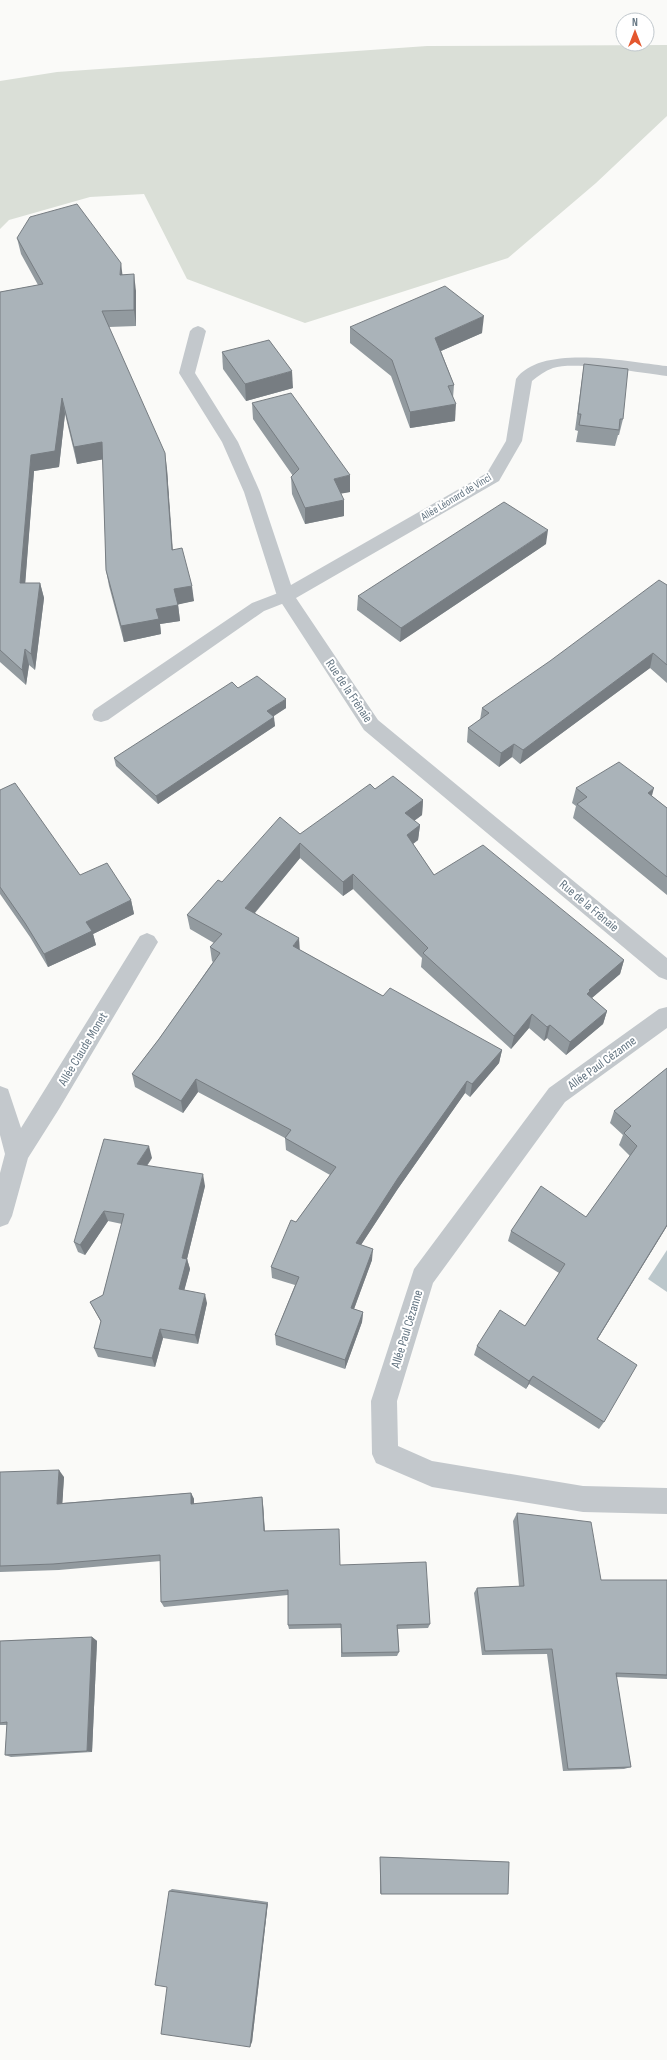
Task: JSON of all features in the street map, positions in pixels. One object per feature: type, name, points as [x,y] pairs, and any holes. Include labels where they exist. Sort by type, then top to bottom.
[{"type":"street","name":"Rue de la Frênaie","points":[[198,332],[187,373],[230,442],[252,492],[286,596],[371,725],[667,972]]},
{"type":"street","name":"Allée Léonard de Vinci","points":[[100,715],[258,608],[286,596],[493,477],[514,441],[524,378],[537,370],[552,363],[579,363],[667,371]]},
{"type":"street","name":"Allée Claude Monet","points":[[17,1154],[51,1102],[147,942]]},
{"type":"street","name":"Allée Paul Cézanne","points":[[667,1016],[557,1095],[428,1270],[423,1277],[384,1401],[385,1454],[432,1474],[583,1499],[667,1501]]},
{"type":"street","points":[[0,1096],[17,1154],[0,1216]]},
{"type":"shaded area","points":[[615,45],[615,52],[655,52],[655,45],[667,45],[667,116],[596,183],[508,258],[305,323],[187,279],[144,194],[90,197],[9,220],[0,229],[0,81],[57,72],[427,46]]},
{"type":"shaded area","points":[[667,1250],[667,1292],[648,1279]]},
{"type":"building","points":[[77,204],[121,263],[120,275],[134,274],[134,310],[102,311],[165,453],[172,550],[182,548],[192,586],[174,589],[178,605],[156,609],[159,619],[121,626],[106,570],[102,442],[74,447],[62,398],[55,451],[31,455],[20,583],[40,583],[31,654],[25,649],[22,670],[0,650],[0,292],[43,284],[17,238],[30,217]]},
{"type":"building","points":[[445,286],[484,316],[435,338],[454,385],[448,386],[456,404],[410,412],[392,360],[350,327]]},
{"type":"building","points":[[269,340],[292,371],[245,384],[222,352]]},
{"type":"building","points":[[584,364],[628,369],[623,419],[620,419],[619,430],[579,425],[581,414],[578,414]]},
{"type":"building","points":[[291,393],[350,475],[334,479],[344,500],[305,508],[291,477],[299,469],[252,403]]},
{"type":"building","points":[[504,502],[548,530],[401,628],[358,596]]},
{"type":"building","points":[[659,580],[667,585],[667,665],[653,653],[523,750],[514,744],[501,753],[468,728],[489,713],[482,708],[550,661]]},
{"type":"building","points":[[257,676],[286,699],[267,711],[274,717],[156,796],[114,758],[232,682],[238,688]]},
{"type":"building","points":[[619,762],[654,788],[648,793],[667,808],[667,877],[577,804],[587,797],[576,788]]},
{"type":"building","points":[[393,776],[423,800],[405,813],[420,825],[407,835],[434,875],[483,845],[624,960],[589,990],[590,991],[587,994],[607,1011],[570,1042],[550,1025],[547,1027],[532,1014],[514,1036],[423,953],[428,948],[353,874],[343,882],[300,843],[245,908],[299,938],[293,946],[383,996],[390,988],[502,1050],[472,1084],[467,1081],[398,1178],[356,1243],[373,1249],[351,1308],[363,1312],[345,1360],[275,1335],[299,1277],[271,1267],[291,1220],[296,1222],[336,1167],[285,1138],[291,1130],[196,1079],[181,1101],[132,1074],[159,1039],[220,953],[210,947],[222,934],[187,915],[218,880],[222,882],[280,817],[300,834],[370,784],[375,789]]},
{"type":"building","points":[[15,783],[80,875],[107,863],[131,900],[86,922],[92,931],[44,954],[0,887],[0,790]]},
{"type":"building","points":[[667,1068],[667,1225],[597,1339],[637,1365],[604,1422],[533,1376],[529,1381],[477,1346],[500,1310],[525,1326],[565,1264],[511,1231],[541,1186],[586,1217],[637,1146],[624,1133],[631,1126],[614,1111]]},
{"type":"building","points":[[104,1139],[149,1146],[137,1164],[203,1174],[182,1258],[187,1259],[179,1289],[205,1294],[195,1335],[160,1329],[152,1358],[94,1348],[101,1321],[90,1302],[103,1295],[124,1214],[104,1211],[80,1245],[74,1242]]},
{"type":"building","points":[[59,1470],[57,1504],[191,1493],[191,1504],[262,1497],[264,1531],[339,1529],[340,1565],[426,1562],[430,1624],[397,1625],[399,1652],[342,1653],[341,1624],[288,1625],[288,1590],[161,1602],[160,1555],[53,1564],[0,1566],[0,1472]]},
{"type":"building","points":[[517,1513],[591,1522],[601,1580],[667,1580],[667,1675],[616,1673],[631,1767],[568,1769],[552,1649],[485,1651],[477,1588],[524,1586]]},
{"type":"building","points":[[92,1637],[87,1751],[5,1755],[7,1722],[0,1723],[0,1641]]},
{"type":"building","points":[[380,1857],[509,1862],[508,1894],[381,1894]]},
{"type":"building","points":[[169,1891],[267,1904],[250,2047],[161,2034],[167,1987],[155,1985]]}]
